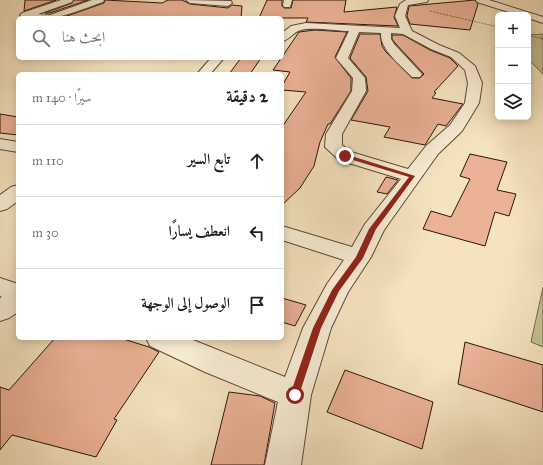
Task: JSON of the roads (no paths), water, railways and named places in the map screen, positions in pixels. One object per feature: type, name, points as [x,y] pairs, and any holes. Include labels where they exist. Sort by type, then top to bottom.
[{"type":"street","points":[[34,16],[26,15],[69,0],[96,1]]},
{"type":"street","points":[[190,0],[229,2],[228,8],[216,13]]},
{"type":"street","points":[[480,0],[519,12]]},
{"type":"street","points":[[55,16],[96,1]]},
{"type":"street","points":[[283,465],[295,395],[317,328],[336,290],[359,258],[373,229],[432,150],[456,128],[472,102],[475,83],[471,69],[455,55],[435,47],[408,33],[400,16],[408,3]]},
{"type":"street","points":[[531,15],[543,15]]},
{"type":"street","points":[[531,16],[543,20]]},
{"type":"street","points":[[284,36],[295,28],[299,27],[407,31]]},
{"type":"street","points":[[355,29],[342,58],[359,78],[359,91],[334,134],[333,147],[345,156],[412,176]]},
{"type":"street","points":[[386,31],[386,39],[389,45],[416,74]]},
{"type":"street","points":[[205,72],[216,60]]},
{"type":"street","points":[[0,144],[16,147]]},
{"type":"street","points":[[0,205],[16,193]]},
{"type":"street","points":[[284,234],[359,258]]},
{"type":"street","points":[[0,287],[16,292]]},
{"type":"street","points":[[0,311],[16,301]]},
{"type":"street","points":[[164,340],[214,363],[295,395]]}]
